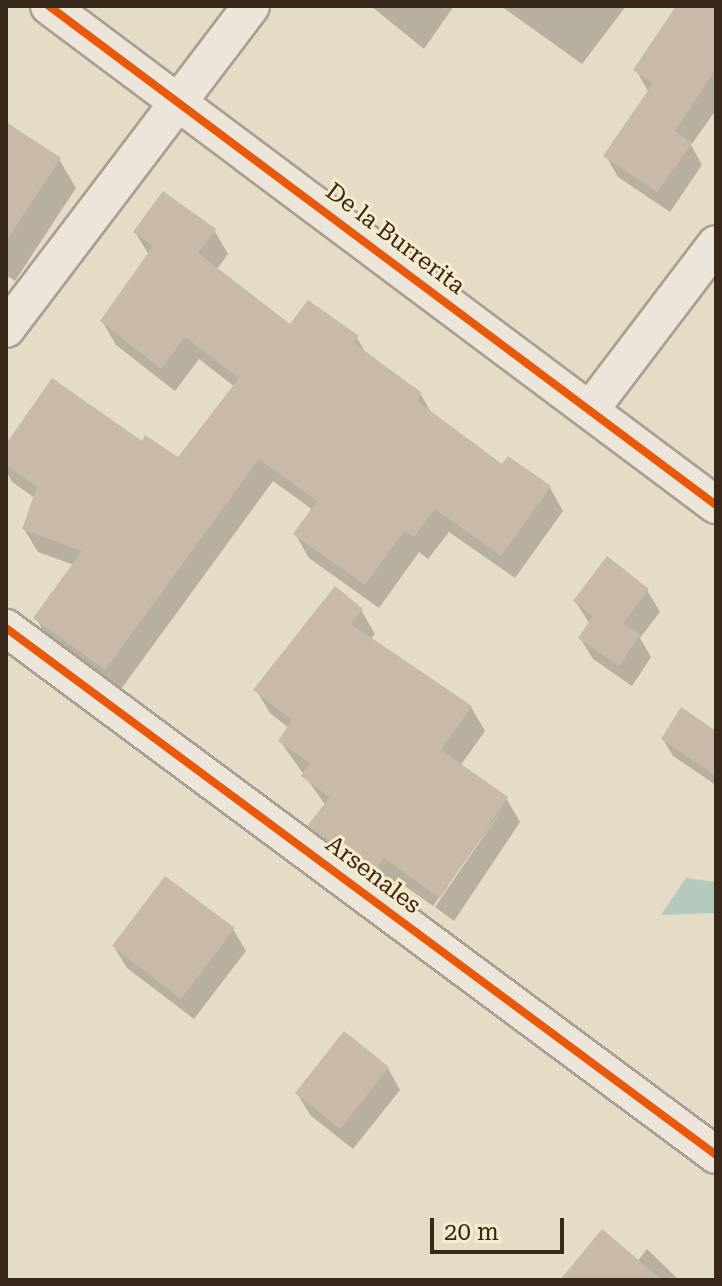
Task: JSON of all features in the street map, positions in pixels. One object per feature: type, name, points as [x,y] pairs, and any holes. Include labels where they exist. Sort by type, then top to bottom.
[{"type":"street","name":"De la Burrerita","points":[[49,6],[716,505]]},
{"type":"street","points":[[6,329],[251,6]]},
{"type":"street","points":[[590,410],[716,244]]},
{"type":"street","name":"Arsenales","points":[[6,628],[716,1155]]},
{"type":"shaded area","points":[[686,878],[716,882],[716,913],[661,915]]},
{"type":"building","points":[[676,6],[716,6],[716,69],[675,131],[692,143],[657,192],[603,156],[653,83],[633,70]]},
{"type":"building","points":[[6,122],[61,158],[6,241]]},
{"type":"building","points":[[163,191],[216,229],[198,253],[290,324],[308,300],[359,336],[354,343],[422,393],[417,401],[502,464],[508,456],[551,486],[501,556],[435,509],[414,537],[405,530],[365,585],[293,534],[317,501],[259,459],[105,670],[33,618],[82,551],[22,529],[37,487],[6,465],[6,444],[52,378],[142,441],[145,435],[178,457],[239,378],[185,337],[161,369],[100,321],[153,246],[133,232]]},
{"type":"building","points":[[607,556],[649,589],[623,623],[640,634],[619,666],[578,638],[593,616],[573,601]]},
{"type":"building","points":[[335,586],[363,609],[351,624],[472,706],[441,750],[508,797],[440,898],[384,858],[373,874],[307,826],[330,797],[301,776],[310,763],[278,741],[292,720],[253,690]]},
{"type":"building","points":[[681,707],[716,731],[716,776],[661,739]]},
{"type":"building","points":[[165,876],[235,928],[181,999],[112,946]]},
{"type":"building","points":[[344,1031],[389,1067],[340,1129],[295,1093]]},
{"type":"building","points":[[602,1229],[662,1280],[560,1280]]},
{"type":"cycle path","points":[[49,6],[716,505]]},
{"type":"cycle path","points":[[6,628],[716,1155]]}]
